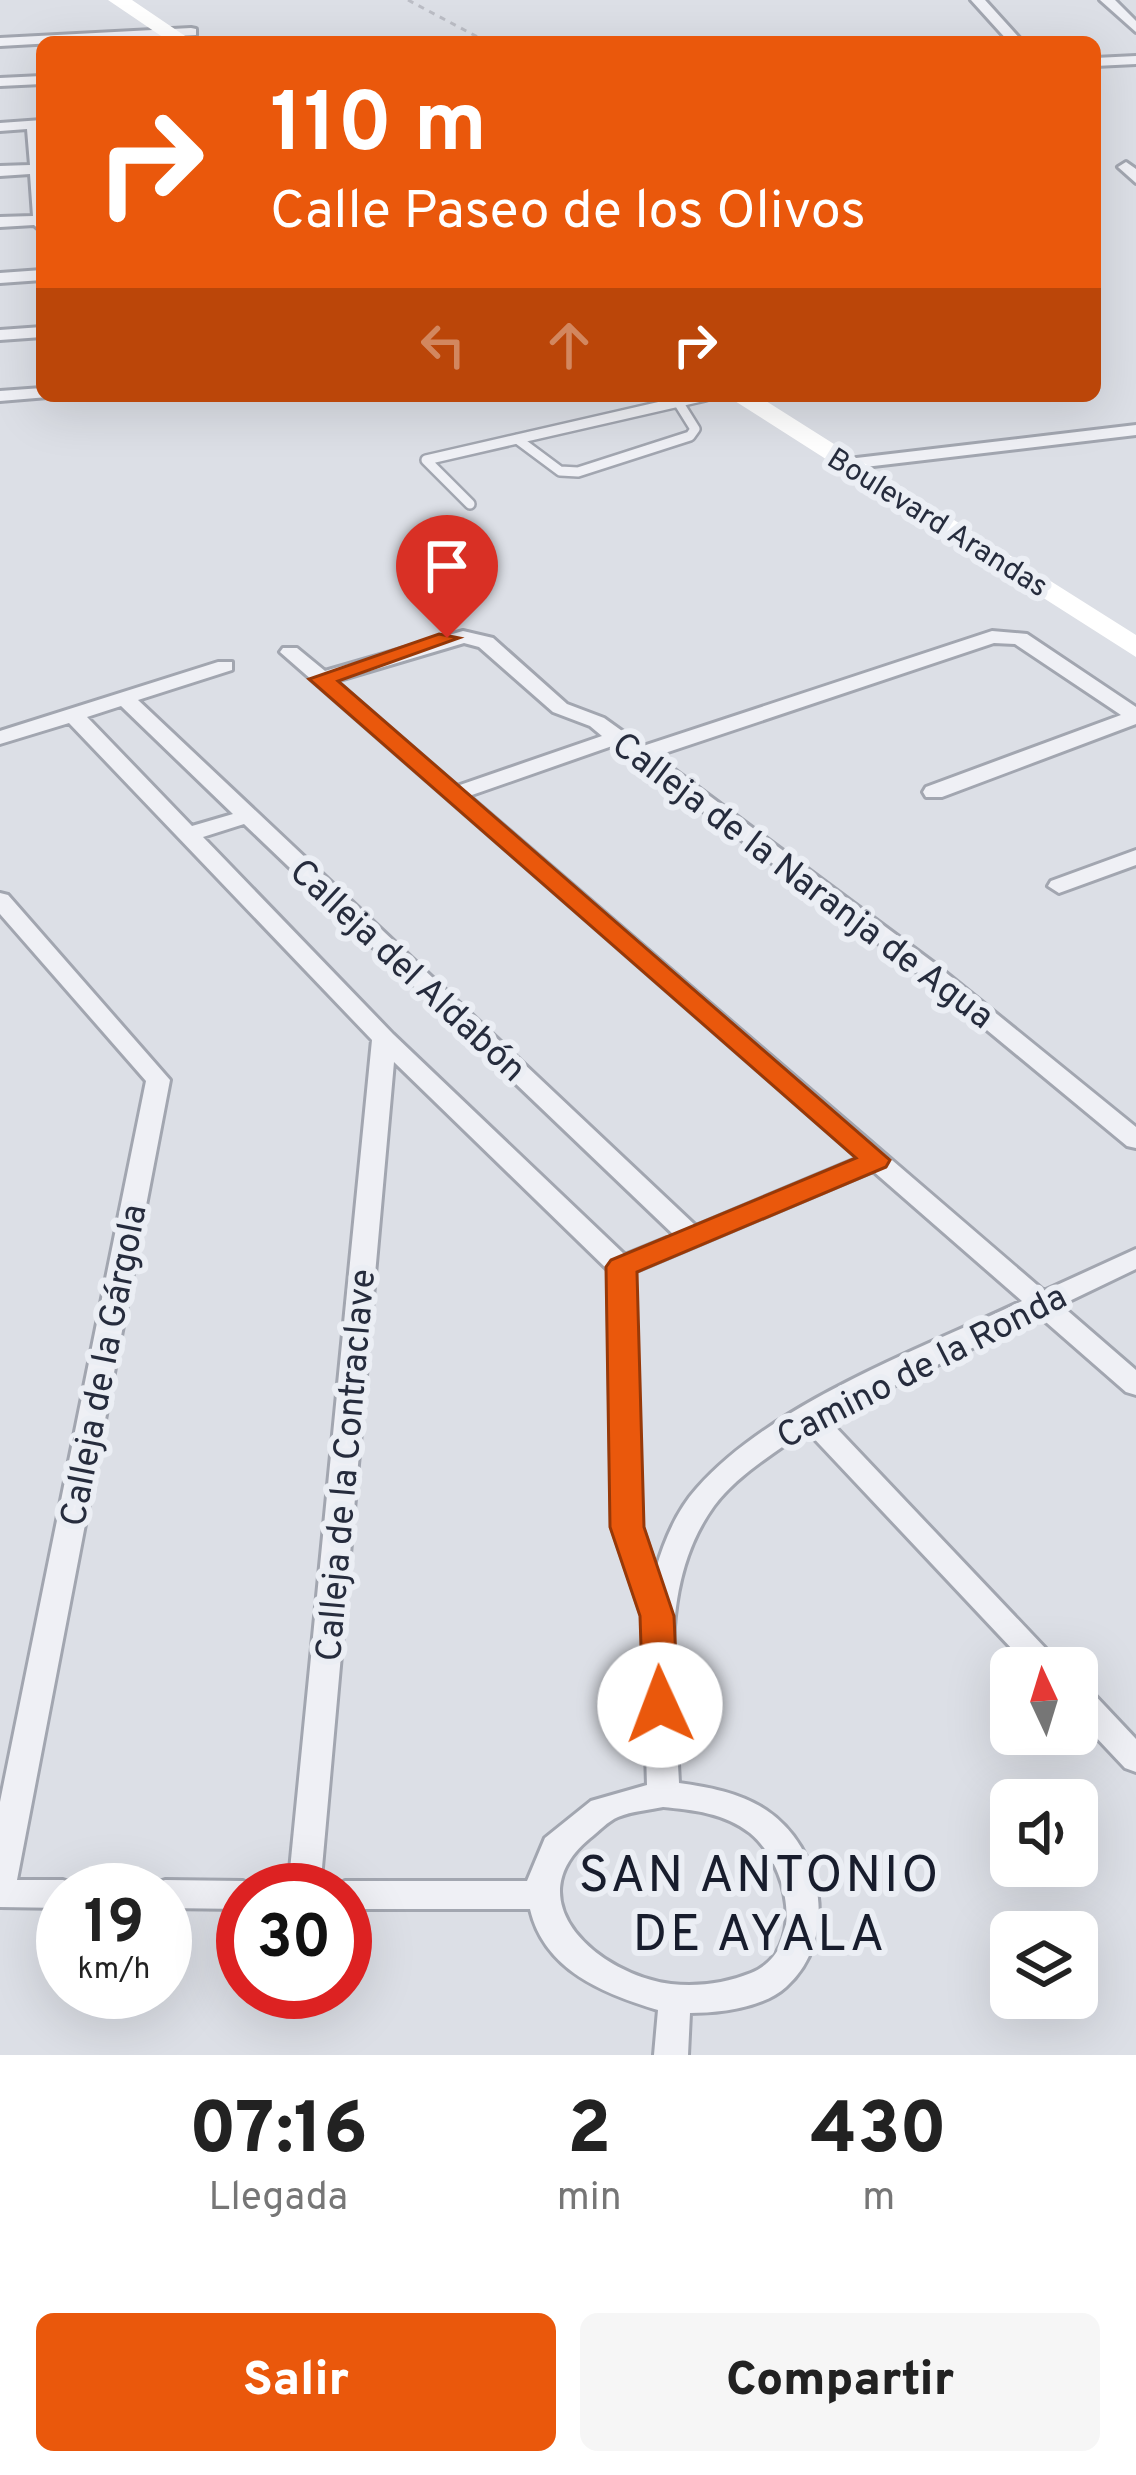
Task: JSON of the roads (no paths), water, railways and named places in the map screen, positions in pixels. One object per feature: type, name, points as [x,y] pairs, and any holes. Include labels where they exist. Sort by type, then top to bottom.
[{"type":"main road","points":[[118,0],[185,36]]},
{"type":"main road","points":[[143,0],[186,36]]},
{"type":"main road","name":"Boulevard Arandas","points":[[750,402],[1136,635]]},
{"type":"main road","name":"Boulevard Arandas","points":[[768,402],[1136,648]]},
{"type":"street","points":[[978,0],[1011,36]]},
{"type":"street","points":[[1107,0],[1136,28]]},
{"type":"street","points":[[0,42],[36,41]]},
{"type":"street","points":[[1101,62],[1136,60]]},
{"type":"street","points":[[0,82],[36,80]]},
{"type":"street","points":[[0,127],[36,124]]},
{"type":"street","points":[[0,171],[36,169]]},
{"type":"street","points":[[0,223],[36,222]]},
{"type":"street","points":[[0,278],[36,275]]},
{"type":"street","points":[[0,334],[36,332]]},
{"type":"street","points":[[0,396],[36,393]]},
{"type":"street","points":[[856,464],[1136,430]]},
{"type":"street","name":"Calleja de la Naranja de Agua","points":[[321,679],[463,637],[486,642],[560,708],[618,737],[926,968],[1136,1140]]},
{"type":"street","points":[[641,754],[1006,637],[1019,638],[1136,716]]},
{"type":"street","points":[[290,652],[1136,1385]]},
{"type":"street","points":[[0,738],[226,666]]},
{"type":"street","name":"Calleja del Aldabón","points":[[124,698],[694,1239]]},
{"type":"street","name":"Calleja del Aldabón","points":[[73,715],[384,1039],[621,1267]]},
{"type":"street","points":[[934,792],[1136,716]]},
{"type":"street","points":[[454,794],[618,737]]},
{"type":"street","points":[[187,835],[248,816]]},
{"type":"street","points":[[1059,886],[1136,857]]},
{"type":"street","name":"Calleja de la Gárgola","points":[[0,899],[158,1080],[0,1889]]},
{"type":"street","name":"Calleja de la Contraclave","points":[[307,1863],[384,1039]]},
{"type":"street","points":[[621,1267],[876,1160]]},
{"type":"street","name":"Camino de la Ronda","points":[[657,1616],[679,1542],[705,1497],[746,1459],[808,1415],[1136,1258]]},
{"type":"street","name":"Camino de la Ronda","points":[[621,1267],[627,1527],[657,1616],[663,1794]]},
{"type":"street","points":[[808,1415],[1029,1647]]},
{"type":"street","points":[[1098,1719],[1136,1759]]},
{"type":"street","points":[[663,1794],[715,1800],[760,1822],[792,1857],[806,1899],[799,1943],[771,1980],[727,2006],[673,2014],[604,1997],[555,1952],[539,1895],[559,1845],[603,1808],[663,1794]]},
{"type":"street","points":[[0,1889],[36,1892]]},
{"type":"street","points":[[372,1895],[539,1895]]},
{"type":"street","points":[[671,2055],[673,2014]]},
{"type":"lane","points":[[470,504],[426,460],[688,402]]},
{"type":"lane","points":[[517,439],[560,471],[578,472],[690,436],[695,429],[680,405]]},
{"type":"district","name":"SAN ANTONIO DE AYALA","points":[[760,1902]]}]
